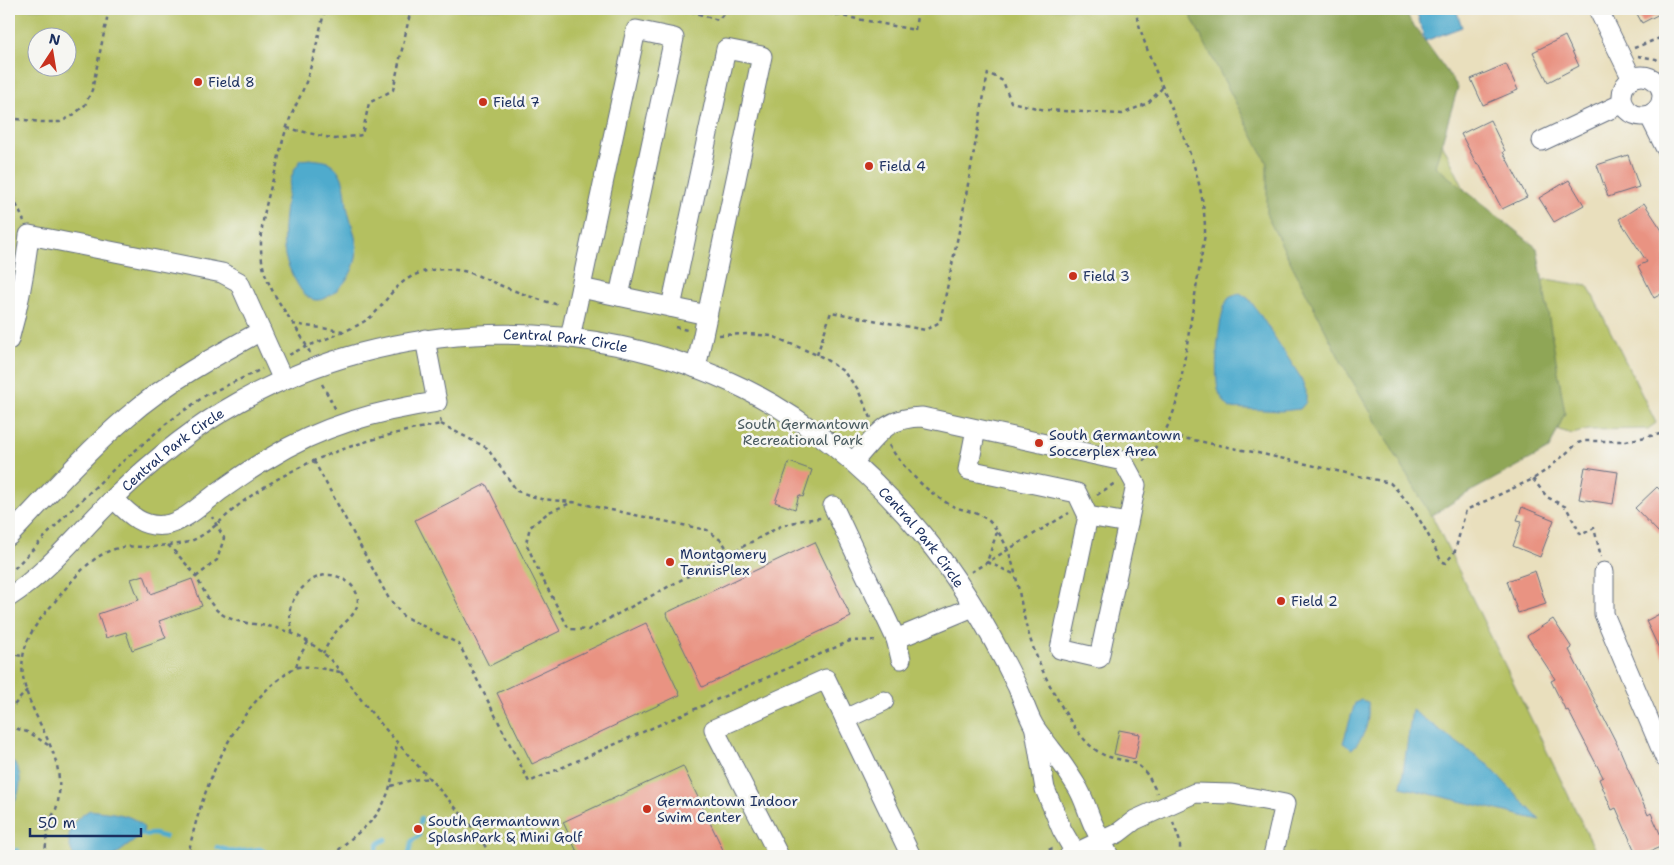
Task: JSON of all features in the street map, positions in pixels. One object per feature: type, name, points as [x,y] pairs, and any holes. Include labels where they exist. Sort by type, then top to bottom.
[{"type":"street","points":[[1598,9],[1632,79]]},
{"type":"street","points":[[570,338],[636,30],[674,38],[619,296]]},
{"type":"street","points":[[669,316],[726,49],[762,56],[696,368]]},
{"type":"street","points":[[1645,77],[1657,84],[1660,90],[1662,98],[1660,104],[1649,115],[1633,115],[1622,103],[1624,87],[1632,79],[1645,77]]},
{"type":"street","points":[[1542,141],[1622,103]]},
{"type":"street","points":[[1649,115],[1665,147]]},
{"type":"street","points":[[9,340],[25,274],[29,235],[222,273],[232,277],[239,282],[283,380]]},
{"type":"street","points":[[581,288],[619,296],[669,316],[707,315]]},
{"type":"street","points":[[9,536],[127,416],[170,384],[216,355],[261,331]]},
{"type":"street","name":"Central Park Circle","points":[[9,597],[42,571],[151,463],[192,431],[240,402],[283,380],[316,366],[373,349],[425,340],[474,334],[514,334],[570,338],[643,351],[696,368],[746,390],[797,419],[853,462],[894,501],[957,580],[1017,687],[1034,726],[1079,789],[1105,849],[1074,855],[1045,789],[1034,726]]},
{"type":"street","points":[[114,499],[133,518],[144,524],[157,526],[168,524],[180,520],[269,458],[306,439],[357,418],[397,408],[437,402],[425,340]]},
{"type":"street","points":[[853,462],[886,427],[908,417],[922,417],[1122,461],[1136,485],[1099,658],[1060,649],[1085,510],[1077,493],[968,470],[976,429]]},
{"type":"street","points":[[1085,510],[1128,523]]},
{"type":"street","points":[[835,511],[896,639],[901,659]]},
{"type":"street","points":[[1604,572],[1604,614],[1665,758]]},
{"type":"street","points":[[896,639],[973,607]]},
{"type":"street","points":[[779,856],[714,729],[826,679],[910,856]]},
{"type":"street","points":[[845,719],[884,701]]},
{"type":"street","points":[[1105,849],[1118,833],[1135,820],[1195,793],[1232,794],[1285,804],[1273,856]]},
{"type":"path","points":[[9,118],[60,122],[72,116],[85,105],[92,90],[109,9]]},
{"type":"path","points":[[325,9],[306,84],[287,128],[267,202],[262,229],[262,250],[264,270],[271,288],[307,345],[322,383],[344,423],[353,446]]},
{"type":"path","points":[[287,128],[335,139],[362,135],[369,103],[393,90],[411,9]]},
{"type":"path","points":[[683,9],[718,20],[728,9]]},
{"type":"path","points":[[805,9],[915,30],[918,9]]},
{"type":"path","points":[[957,580],[1008,550],[1085,510],[1148,457],[1174,412],[1179,393],[1205,234],[1205,214],[1192,160],[1141,33],[1135,9]]},
{"type":"path","points":[[1631,49],[1665,36]]},
{"type":"path","points":[[817,355],[831,312],[925,330],[940,322],[963,212],[988,73],[1003,81],[1011,102],[1045,110],[1122,114],[1148,103],[1163,87]]},
{"type":"path","points":[[9,172],[16,204],[29,235]]},
{"type":"path","points":[[9,574],[114,469],[167,423],[206,395],[307,345],[355,327],[368,320],[396,287],[414,275],[428,270],[446,269],[465,272],[556,304],[577,308]]},
{"type":"path","points":[[669,316],[703,334],[772,336],[817,355],[843,371],[857,388],[872,421],[894,453],[917,479],[935,495],[953,506],[988,520],[998,532],[1008,550],[1028,632],[1052,689],[1069,719],[1084,738],[1101,754],[1133,762],[1147,773],[1176,829],[1180,842],[1180,856]]},
{"type":"path","points":[[292,324],[343,331]]},
{"type":"path","points":[[437,402],[441,424]]},
{"type":"path","points":[[45,856],[46,837],[60,789],[57,769],[27,690],[23,670],[23,656],[36,623],[74,577],[105,552],[123,547],[153,547],[190,542],[207,532],[248,498],[278,479],[314,461],[401,431],[441,424],[487,448],[517,490],[541,499],[573,502],[707,530],[722,541],[730,554]]},
{"type":"path","points":[[1163,434],[1258,453],[1390,484],[1404,495],[1441,561],[1446,563],[1455,551],[1466,510],[1533,479],[1548,469],[1578,443],[1584,441],[1632,440],[1665,433]]},
{"type":"path","points":[[314,461],[393,604],[403,616],[459,644],[529,782],[850,641],[896,639]]},
{"type":"path","points":[[1533,479],[1547,497],[1566,506],[1581,535],[1594,528],[1604,572]]},
{"type":"path","points":[[573,502],[549,512],[530,528],[526,543],[569,629],[588,630],[781,526],[835,511]]},
{"type":"path","points":[[196,577],[217,560],[224,538],[202,504]]},
{"type":"path","points":[[987,562],[998,532]]},
{"type":"path","points":[[168,545],[196,577],[206,597],[216,609],[227,617],[292,634],[308,642],[323,653],[342,672],[369,710],[468,822],[482,840],[491,856]]},
{"type":"path","points":[[987,562],[1014,574]]},
{"type":"path","points":[[292,634],[289,616],[292,603],[299,591],[307,583],[320,576],[331,575],[345,580],[355,588],[358,597],[357,606],[353,615],[336,632],[323,653]]},
{"type":"path","points":[[296,668],[299,657],[308,642]]},
{"type":"path","points":[[9,654],[23,656]]},
{"type":"path","points":[[188,856],[202,802],[216,768],[232,736],[262,693],[296,668],[316,668],[342,672]]},
{"type":"path","points":[[9,710],[27,690]]},
{"type":"path","points":[[9,726],[30,733],[49,746]]},
{"type":"path","points":[[333,856],[372,820],[380,810],[391,786],[397,741]]},
{"type":"path","points":[[391,786],[412,780],[430,778]]},
{"type":"green space","name":"South Germantown Recreational Park","points":[[9,9],[1386,9],[1414,85],[1510,284],[1360,368],[1598,856],[9,856]]},
{"type":"green space","points":[[1187,9],[1402,9],[1458,87],[1435,166],[1537,248],[1565,413],[1549,449],[1466,494],[1431,516],[1342,363],[1267,216],[1267,163]]},
{"type":"green space","points":[[1546,279],[1588,286],[1656,423],[1648,429],[1588,430],[1572,434],[1537,423],[1521,295]]},
{"type":"water","points":[[1416,9],[1456,9],[1462,27],[1425,41]]},
{"type":"water","points":[[310,159],[328,162],[338,170],[345,187],[348,213],[357,251],[353,268],[344,283],[329,296],[315,300],[300,289],[286,259],[284,249],[286,209],[291,177],[301,160]]},
{"type":"water","points":[[1240,293],[1249,299],[1301,378],[1306,391],[1306,402],[1300,409],[1281,411],[1230,408],[1220,395],[1217,381],[1217,357],[1222,315],[1229,298]]},
{"type":"water","points":[[1361,700],[1368,702],[1367,722],[1364,733],[1352,749],[1343,743],[1355,703]]},
{"type":"water","points":[[1412,710],[1488,765],[1540,820],[1401,787]]},
{"type":"water","points":[[9,758],[15,764],[18,771],[20,785],[9,814]]},
{"type":"water","points":[[90,810],[119,814],[133,819],[144,828],[142,835],[114,856],[74,856],[69,842],[70,830],[83,814]]},
{"type":"building","points":[[1642,9],[1665,9],[1665,11],[1642,23],[1636,12]]},
{"type":"building","points":[[1565,36],[1579,66],[1548,82],[1533,52]]},
{"type":"building","points":[[1506,64],[1518,90],[1483,105],[1471,79]]},
{"type":"building","points":[[1490,120],[1505,151],[1503,152],[1527,197],[1502,209],[1461,134]]},
{"type":"building","points":[[1628,155],[1639,187],[1608,197],[1597,165]]},
{"type":"building","points":[[1569,180],[1584,205],[1554,222],[1539,198]]},
{"type":"building","points":[[1644,203],[1665,235],[1665,292],[1654,298],[1638,266],[1647,262],[1619,219]]},
{"type":"building","points":[[789,462],[812,470],[803,497],[799,495],[795,509],[775,502]]},
{"type":"building","points":[[1585,467],[1618,472],[1613,504],[1579,499]]},
{"type":"building","points":[[486,484],[560,631],[489,666],[415,520]]},
{"type":"building","points":[[1657,487],[1665,495],[1665,527],[1659,533],[1635,508]]},
{"type":"building","points":[[1522,507],[1554,520],[1540,557],[1513,546],[1522,521],[1517,520]]},
{"type":"building","points":[[815,542],[851,617],[702,687],[666,613]]},
{"type":"building","points":[[1535,571],[1546,604],[1518,613],[1507,581]]},
{"type":"building","points":[[144,575],[151,594],[192,579],[202,606],[159,621],[166,638],[132,650],[126,632],[106,638],[98,614],[139,600],[131,579]]},
{"type":"building","points":[[1665,611],[1665,661],[1646,621]]},
{"type":"building","points":[[1553,619],[1572,648],[1569,650],[1620,750],[1648,815],[1651,813],[1665,845],[1637,856],[1616,808],[1612,810],[1599,779],[1603,777],[1551,681],[1555,679],[1527,636]]},
{"type":"building","points":[[646,623],[680,695],[532,764],[497,693]]},
{"type":"building","points":[[1119,730],[1140,734],[1135,759],[1114,754]]},
{"type":"building","name":"Germantown Indoor Swim Center","points":[[683,766],[726,856],[579,856],[563,822]]},
{"type":"waterway","points":[[420,823],[421,818]]},
{"type":"waterway","points":[[408,856],[412,841],[419,836],[419,828]]},
{"type":"waterway","points":[[137,835],[154,834],[165,837]]},
{"type":"waterway","points":[[377,848],[378,844],[386,839]]},
{"type":"waterway","points":[[217,847],[234,852],[260,849],[272,856]]},
{"type":"waterway","points":[[9,851],[18,850]]},
{"type":"place","name":"Field 8","points":[[198,82]]},
{"type":"place","name":"Field 7","points":[[483,102]]},
{"type":"place","name":"Field 4","points":[[869,166]]},
{"type":"place","name":"Field 3","points":[[1073,276]]},
{"type":"place","name":"South Germantown Soccerplex Area","points":[[1039,443]]},
{"type":"place","name":"Montgomery TennisPlex","points":[[670,562]]},
{"type":"place","name":"Field 2","points":[[1281,601]]},
{"type":"place","name":"Germantown Indoor Swim Center","points":[[647,809]]},
{"type":"place","name":"South Germantown SplashPark & Mini Golf","points":[[418,829]]}]
